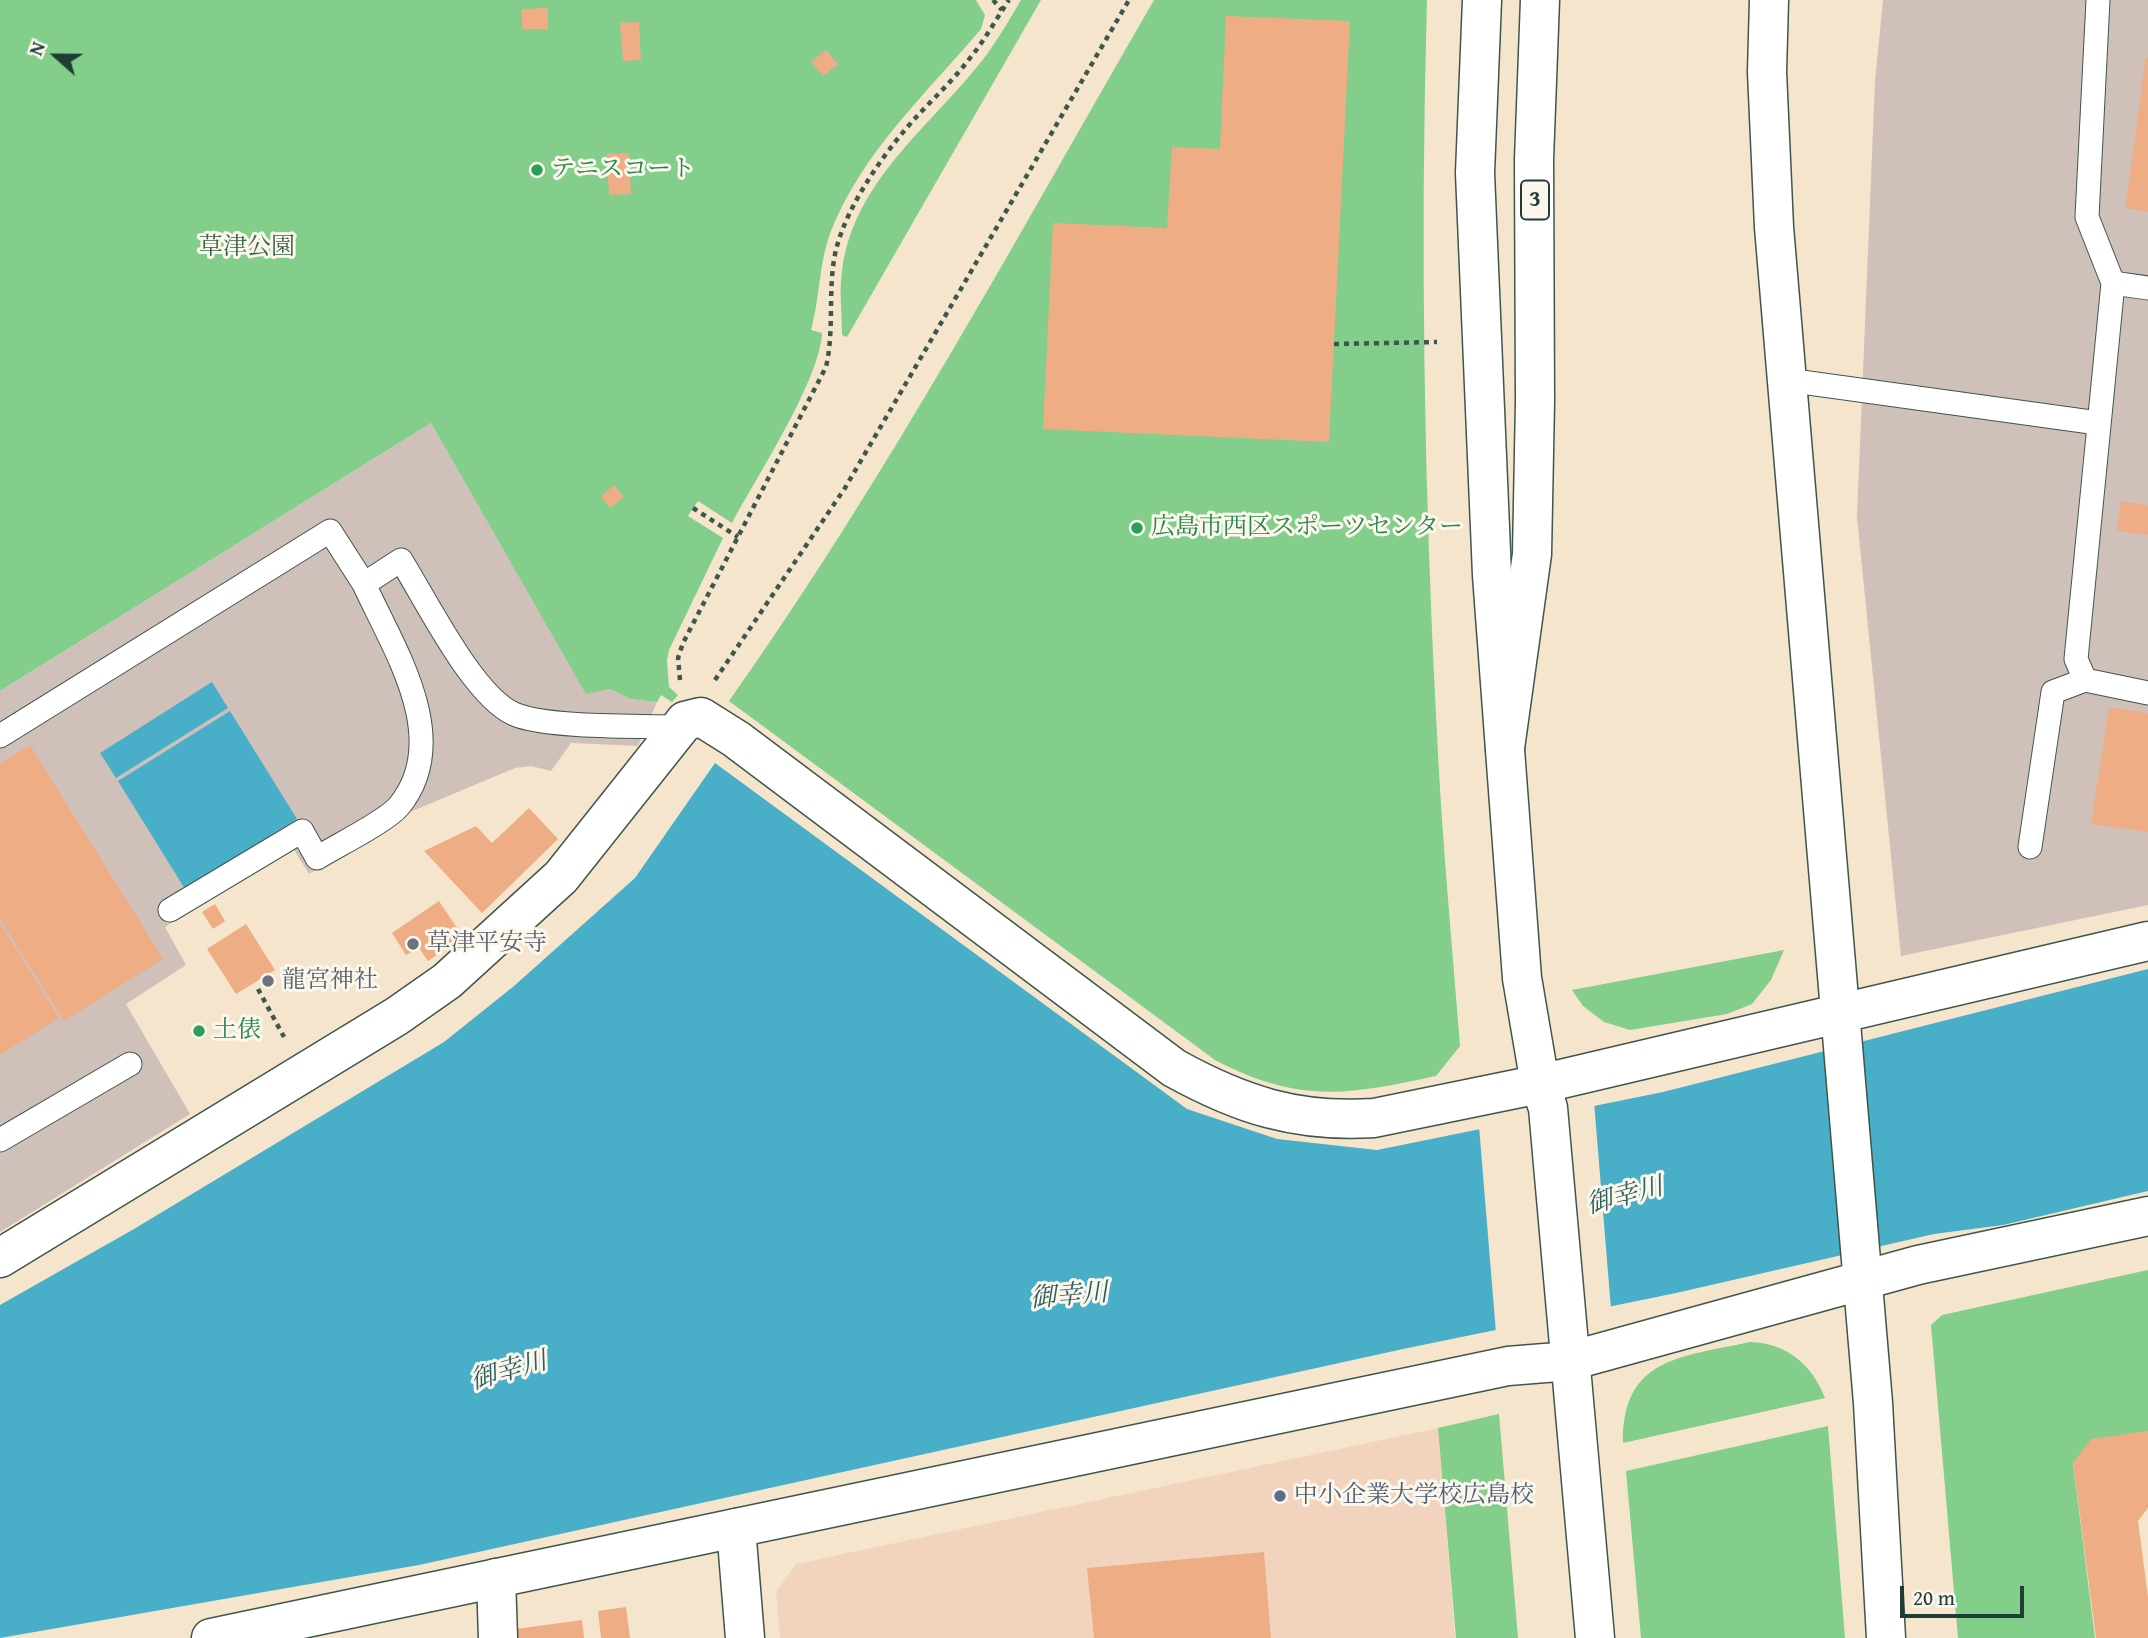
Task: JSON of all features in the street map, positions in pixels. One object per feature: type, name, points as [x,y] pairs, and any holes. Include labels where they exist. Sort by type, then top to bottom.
[{"type":"main road","points":[[1482,0],[1475,173],[1492,575],[1522,978],[1544,1096],[1595,1638]]},
{"type":"main road","name":"3","points":[[1505,748],[1532,554],[1535,401],[1534,160],[1540,0]]},
{"type":"main road","points":[[1769,0],[1767,72],[1773,228],[1873,1403],[1886,1638]]},
{"type":"main road","points":[[0,1258],[397,1016],[447,981],[561,877],[691,722],[736,740],[1174,1068],[1221,1094],[1299,1116],[1349,1120],[1374,1118],[1544,1096],[1842,1025],[2148,941]]},
{"type":"main road","points":[[228,1636],[1508,1366],[1570,1361],[1861,1266],[1918,1265],[2148,1216]]},
{"type":"main road","points":[[736,1528],[745,1638]]},
{"type":"main road","points":[[496,1578],[498,1638]]},
{"type":"lane","points":[[2085,680],[2076,659],[2113,283],[2087,217],[2098,0]]},
{"type":"lane","points":[[2113,283],[2148,288]]},
{"type":"lane","points":[[1787,380],[2098,424]]},
{"type":"lane","points":[[0,736],[330,531],[363,584],[409,685],[422,735],[414,774],[398,807],[317,858],[302,831],[170,910]]},
{"type":"lane","points":[[363,584],[401,560],[483,691],[515,715],[560,722],[691,722]]},
{"type":"lane","points":[[2030,847],[2053,692],[2085,680],[2148,693]]},
{"type":"lane","points":[[0,1140],[130,1064]]},
{"type":"path","points":[[993,0],[1002,10]]},
{"type":"path","points":[[691,722],[678,671],[678,658],[683,643],[826,367],[831,346],[836,249],[847,220],[876,172],[918,115],[971,57],[1009,0]]},
{"type":"path","points":[[691,722],[713,683],[787,578],[852,477],[1129,0]]},
{"type":"path","points":[[1334,344],[1437,342]]},
{"type":"path","points":[[693,508],[738,537]]},
{"type":"path","points":[[258,989],[279,1028]]},
{"type":"shaded area","points":[[1883,0],[2148,0],[2148,905],[1901,956],[1857,517],[1875,81]]},
{"type":"shaded area","points":[[431,423],[586,693],[610,689],[630,699],[657,702],[638,746],[571,743],[551,771],[531,766],[515,768],[410,812],[309,874],[293,848],[165,927],[186,965],[126,1004],[190,1114],[0,1232],[0,691]]},
{"type":"shaded area","name":"中小企業大学校広島校","points":[[1438,1428],[1455,1638],[780,1638],[776,1592],[796,1564]]},
{"type":"green space","name":"草津公園","points":[[0,0],[976,0],[985,15],[981,29],[878,149],[844,202],[824,255],[811,330],[822,333],[819,353],[799,402],[732,523],[698,501],[688,516],[723,538],[669,650],[669,687],[678,695],[672,702],[661,695],[657,702],[630,699],[610,689],[586,694],[431,423],[0,691]]},
{"type":"green space","points":[[1021,0],[1041,0],[847,337],[842,335],[842,271],[850,237],[863,207],[880,178],[901,152],[990,50]]},
{"type":"green space","name":"広島市西区スポーツセンター","points":[[1154,0],[1427,0],[1424,368],[1429,551],[1439,774],[1460,1046],[1436,1076],[1376,1088],[1324,1092],[1273,1084],[1215,1060],[729,701],[787,617],[897,444]]},
{"type":"green space","points":[[1784,950],[1771,980],[1752,1004],[1727,1014],[1630,1030],[1604,1022],[1583,1006],[1572,990]]},
{"type":"green space","points":[[2148,1270],[2148,1431],[2073,1463],[2095,1638],[1958,1638],[1931,1325],[1942,1315]]},
{"type":"green space","points":[[1750,1342],[1763,1343],[1787,1351],[1813,1375],[1825,1398],[1623,1443],[1625,1415],[1633,1393],[1645,1377],[1680,1358]]},
{"type":"green space","points":[[1499,1414],[1518,1638],[1456,1638],[1438,1428]]},
{"type":"green space","points":[[1828,1426],[1845,1638],[1641,1638],[1626,1471]]},
{"type":"water","points":[[212,682],[228,708],[116,778],[100,753]]},
{"type":"water","points":[[230,711],[297,819],[185,889],[118,781]]},
{"type":"water","name":"御幸川","points":[[715,763],[1187,1109],[1277,1139],[1377,1150],[1663,1092],[2148,969],[2148,1191],[2003,1225],[1934,1234],[1676,1293],[1403,1349],[419,1565],[0,1638],[0,1305],[134,1229],[444,1042],[514,986],[635,878]]},
{"type":"pier","points":[[1594,1102],[1611,1309],[1496,1333],[1479,1126]]},
{"type":"building","points":[[548,8],[548,29],[522,29],[522,9]]},
{"type":"building","points":[[1226,16],[1350,21],[1329,442],[1043,429],[1053,223],[1167,228],[1172,147],[1220,149]]},
{"type":"building","points":[[639,22],[641,60],[623,61],[620,23]]},
{"type":"building","points":[[826,50],[838,64],[823,76],[811,62]]},
{"type":"building","points":[[2148,57],[2148,212],[2125,208]]},
{"type":"building","points":[[629,153],[631,194],[609,195],[607,154]]},
{"type":"building","points":[[614,485],[624,497],[610,508],[601,497]]},
{"type":"building","points":[[2121,501],[2148,505],[2148,535],[2117,531]]},
{"type":"building","points":[[2109,707],[2148,713],[2148,832],[2091,824]]},
{"type":"building","points":[[30,745],[163,959],[64,1021],[0,919],[0,764]]},
{"type":"building","points":[[529,808],[558,839],[482,913],[424,851],[476,826],[492,843]]},
{"type":"building","points":[[439,901],[463,937],[428,961],[419,948],[406,955],[392,933]]},
{"type":"building","points":[[215,904],[225,921],[213,929],[202,912]]},
{"type":"building","points":[[0,923],[59,1018],[0,1055]]},
{"type":"building","points":[[246,924],[275,970],[236,994],[207,949]]},
{"type":"building","points":[[2148,1431],[2148,1508],[2138,1521],[2148,1597],[2148,1638],[2096,1638],[2073,1463],[2091,1439]]},
{"type":"building","points":[[1264,1552],[1271,1638],[1094,1638],[1087,1568]]},
{"type":"building","points":[[626,1607],[630,1638],[601,1638],[598,1611]]},
{"type":"building","points":[[582,1620],[584,1638],[517,1638],[516,1629]]},
{"type":"place","name":"テニスコート","points":[[537,170]]},
{"type":"place","name":"広島市西区スポーツセンター","points":[[1137,528]]},
{"type":"place","name":"草津平安寺","points":[[413,944]]},
{"type":"place","name":"龍宮神社","points":[[268,981]]},
{"type":"place","name":"土俵","points":[[199,1031]]},
{"type":"place","name":"中小企業大学校広島校","points":[[1280,1496]]}]
